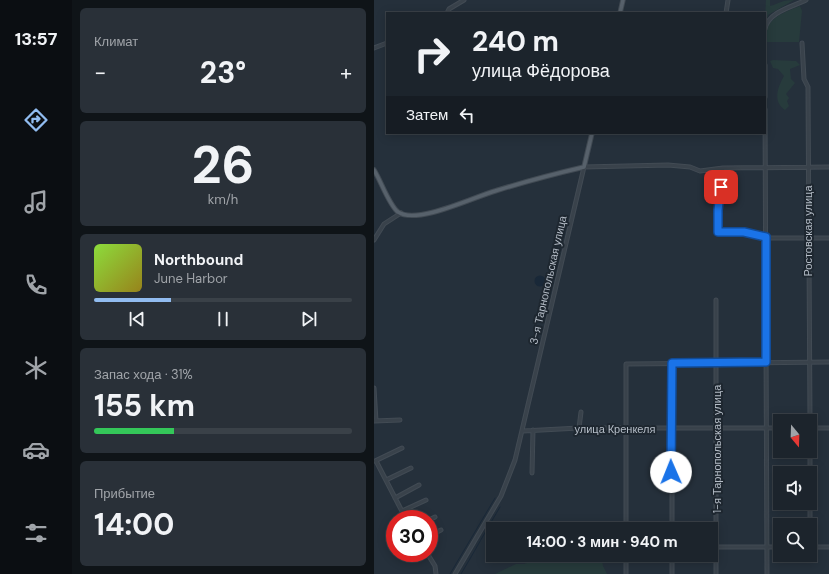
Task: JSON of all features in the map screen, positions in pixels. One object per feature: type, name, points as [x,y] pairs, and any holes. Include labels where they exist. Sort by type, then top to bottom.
[{"type":"main road","points":[[620,12],[623,0]]},
{"type":"main road","name":"3-я Тарнопольская улица","points":[[584,167],[592,134]]},
{"type":"main road","points":[[374,170],[392,205],[401,213],[419,215],[446,209],[493,191],[584,167]]},
{"type":"street","points":[[448,12],[449,9],[464,0]]},
{"type":"street","points":[[726,12],[728,0]]},
{"type":"street","points":[[766,25],[776,14],[806,0]]},
{"type":"street","points":[[374,48],[386,43]]},
{"type":"street","name":"Ростовская улица","points":[[802,43],[804,79],[808,87],[810,414]]},
{"type":"street","points":[[765,134],[767,574]]},
{"type":"street","points":[[584,167],[668,165],[700,171],[723,168],[829,167]]},
{"type":"street","name":"3-я Тарнопольская улица","points":[[455,574],[506,484],[515,460],[584,167]]},
{"type":"street","points":[[723,168],[718,210],[718,232],[744,232],[771,238],[829,238]]},
{"type":"street","points":[[374,240],[384,224],[401,213]]},
{"type":"street","name":"1-я Тарнопольская улица","points":[[716,300],[716,522]]},
{"type":"street","points":[[626,522],[626,364],[829,362]]},
{"type":"street","points":[[672,363],[672,522]]},
{"type":"street","points":[[374,388],[375,421],[400,420]]},
{"type":"street","points":[[579,428],[581,412]]},
{"type":"street","name":"улица Кренкеля","points":[[523,430],[579,428],[773,428]]},
{"type":"street","points":[[817,428],[829,428]]},
{"type":"street","points":[[532,473],[533,430]]},
{"type":"street","points":[[401,510],[375,462],[402,448]]},
{"type":"street","points":[[386,480],[411,468]]},
{"type":"street","points":[[395,498],[419,485]]},
{"type":"street","points":[[404,510],[426,500]]},
{"type":"street","points":[[718,547],[773,547]]},
{"type":"street","points":[[817,547],[829,547]]},
{"type":"street","points":[[433,562],[436,566],[436,574]]},
{"type":"street","points":[[626,562],[626,574]]},
{"type":"street","points":[[672,562],[672,574]]},
{"type":"street","name":"1-я Тарнопольская улица","points":[[716,562],[716,574]]},
{"type":"green space","points":[[766,0],[770,0],[770,6],[784,1],[794,0],[768,15],[767,19],[765,12]]},
{"type":"green space","points":[[800,6],[802,11],[799,42],[767,42],[766,34],[771,22],[781,14]]},
{"type":"green space","points":[[770,61],[796,61],[800,65],[790,69],[791,79],[795,83],[786,94],[789,98],[787,101],[789,106],[785,110],[777,98],[778,89],[784,76],[778,69],[773,68]]},
{"type":"green space","points":[[530,562],[602,562],[607,574],[495,574],[516,564]]},
{"type":"water","points":[[538,276],[542,276],[544,277],[544,285],[538,286],[535,283],[535,279]]},
{"type":"waterway","points":[[450,574],[495,498]]},
{"type":"waterway","points":[[461,574],[500,507]]},
{"type":"route","points":[[671,472],[672,363],[766,362],[766,237],[744,232],[718,232],[718,210],[721,187]]}]
